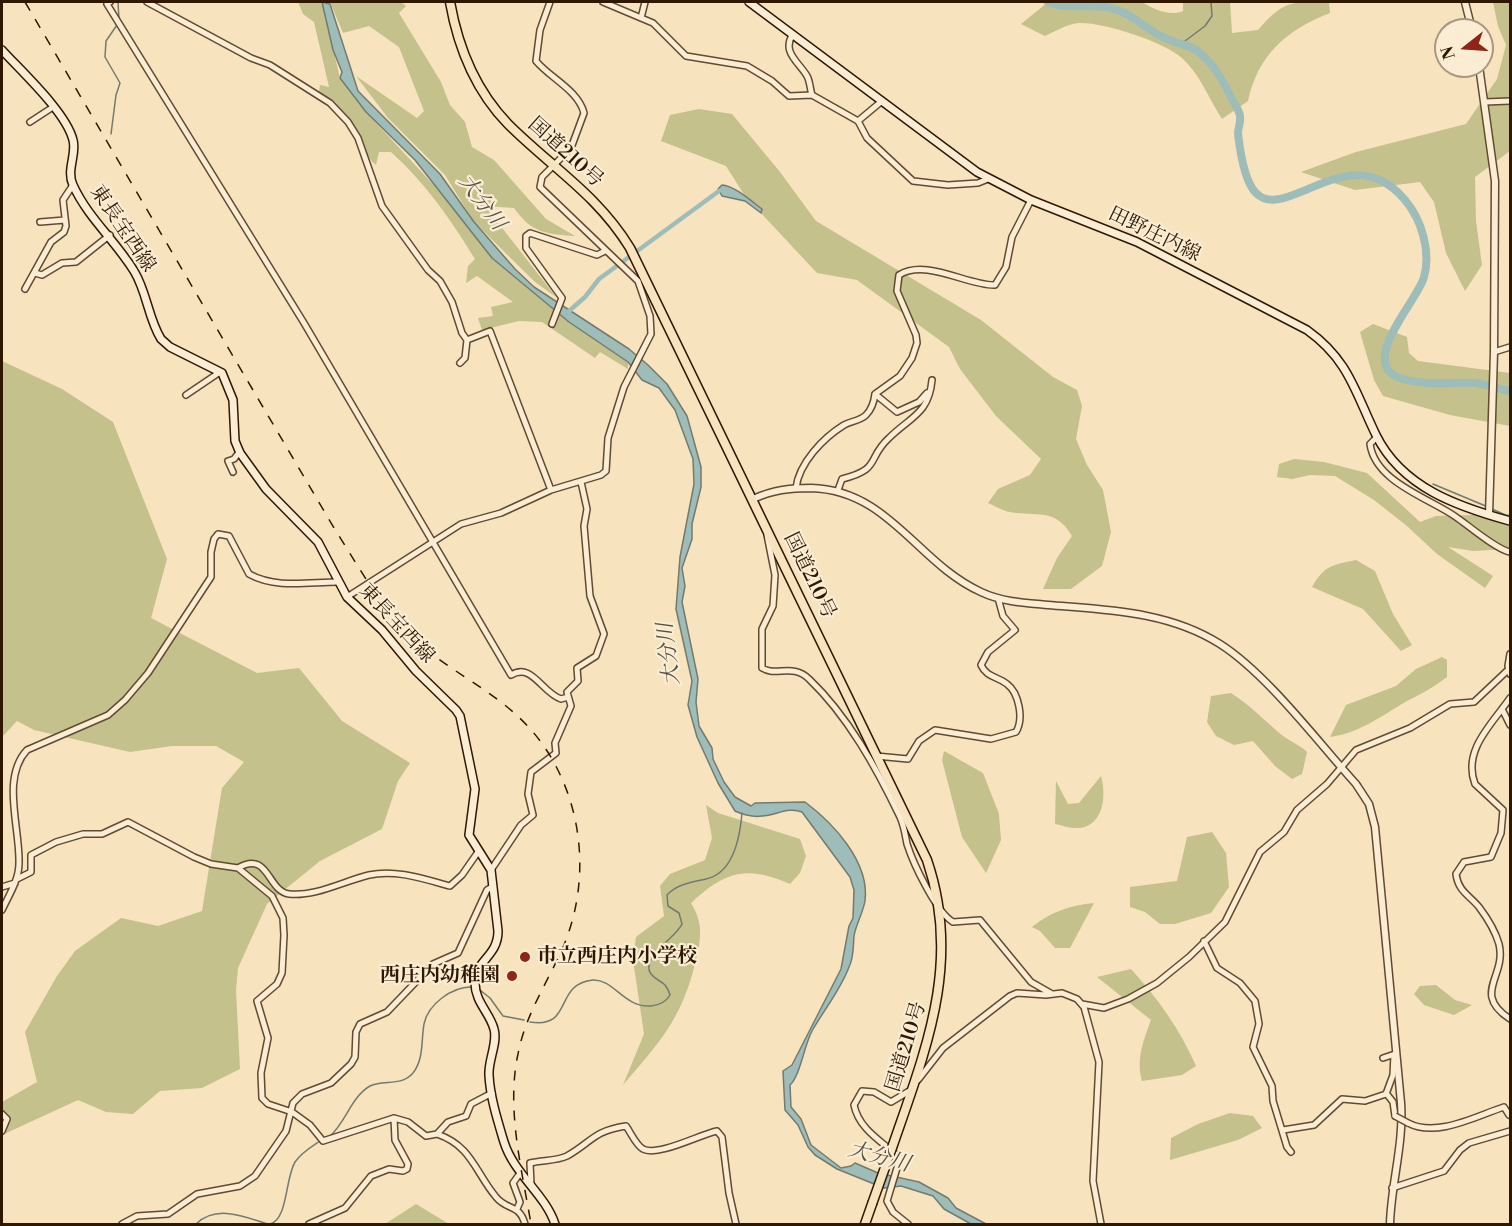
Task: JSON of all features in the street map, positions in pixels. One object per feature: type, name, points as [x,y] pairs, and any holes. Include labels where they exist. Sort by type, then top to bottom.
[{"type":"highway","name":"国道210号","points":[[450,2],[462,49],[480,88],[508,123],[595,200],[630,248],[927,860],[940,909],[941,981],[933,1023],[913,1088],[865,1224]]},
{"type":"main road","name":"田野庄内線","points":[[751,2],[966,166],[988,179],[1031,200],[1137,242],[1307,330],[1341,362],[1377,438],[1394,461],[1432,493],[1470,511],[1510,521]]},
{"type":"main road","name":"東長宝西線","points":[[2,50],[53,107],[74,142],[70,175],[73,184],[92,218],[110,235],[140,281],[161,339],[220,372],[233,400],[235,441],[240,452],[266,489],[318,542],[327,555],[347,597],[382,630],[416,671],[456,710],[459,716],[475,789],[469,835],[491,870],[498,940],[491,955],[476,972],[475,986],[479,1002],[495,1034],[489,1069],[492,1093],[506,1146],[531,1188],[546,1206],[555,1224]]},
{"type":"street","points":[[110,2],[107,4],[219,182],[510,675],[518,670],[526,671],[552,696],[561,699],[568,697]]},
{"type":"street","points":[[147,2],[251,58],[270,64],[330,104],[342,116],[358,138],[382,207],[428,270],[440,281],[452,302],[462,333],[467,340],[465,358],[460,363]]},
{"type":"street","points":[[347,597],[461,524],[501,513],[551,490],[581,482],[606,471],[608,438],[623,389],[645,346],[651,328],[641,286],[542,189],[540,179],[571,148],[584,113],[579,103],[554,76],[536,61],[540,30],[550,2]]},
{"type":"street","points":[[603,2],[662,29],[686,56],[747,66],[772,81],[789,96],[812,95],[858,121],[867,138],[916,182],[948,185],[978,183],[988,179]]},
{"type":"street","points":[[641,18],[645,2]]},
{"type":"street","points":[[1465,2],[1469,18]]},
{"type":"street","points":[[793,34],[789,41],[792,60],[807,75],[812,95]]},
{"type":"street","points":[[1481,78],[1495,182],[1496,231],[1489,515]]},
{"type":"street","points":[[858,121],[882,101]]},
{"type":"street","points":[[1485,106],[1510,101]]},
{"type":"street","points":[[30,122],[53,107]]},
{"type":"street","points":[[25,289],[51,242],[64,232],[63,200],[73,184]]},
{"type":"street","points":[[796,488],[798,476],[816,450],[843,426],[864,417],[873,405],[875,394],[905,370],[917,343],[916,335],[897,291],[899,275],[904,272],[929,270],[995,285],[1008,261],[1012,237],[1031,200]]},
{"type":"street","points":[[40,222],[65,220]]},
{"type":"street","points":[[552,324],[562,298],[526,248],[526,236],[532,233],[540,234],[597,255],[605,251]]},
{"type":"street","points":[[35,273],[42,275],[62,263],[76,261],[110,235]]},
{"type":"street","points":[[467,340],[490,331],[551,490]]},
{"type":"street","points":[[1494,352],[1510,347]]},
{"type":"street","points":[[186,395],[220,372]]},
{"type":"street","points":[[838,490],[840,480],[865,471],[873,463],[888,438],[919,414],[928,398],[932,380],[924,399],[897,412],[875,394]]},
{"type":"street","points":[[1377,438],[1370,444],[1371,455],[1390,475],[1407,489],[1457,517],[1471,531],[1495,542],[1504,551],[1510,552]]},
{"type":"street","points":[[234,472],[228,461],[234,459],[240,452]]},
{"type":"street","points":[[491,870],[521,825],[533,815],[528,794],[531,772],[556,753],[555,743],[571,706],[568,697],[569,689],[578,681],[577,668],[596,656],[604,634],[590,596],[584,526],[587,509],[581,482]]},
{"type":"street","points":[[753,499],[776,490],[796,488],[838,490],[870,505],[963,582],[998,598],[1150,616],[1202,634],[1229,651],[1252,670],[1341,767],[1365,795],[1374,822],[1402,1123],[1392,1188],[1390,1224]]},
{"type":"street","points":[[770,533],[767,540],[775,575],[773,606],[762,629],[761,666],[766,670],[792,670],[804,674],[846,723],[896,810],[909,848],[932,899],[940,909],[953,922],[980,920],[1031,982],[1052,994]]},
{"type":"street","points":[[2,910],[16,881],[19,862],[15,785],[18,760],[27,750],[108,715],[148,673],[211,577],[211,552],[214,539],[218,534],[229,536],[249,574],[255,578],[292,584],[338,582]]},
{"type":"street","points":[[864,753],[908,759],[922,738],[939,729],[991,739],[1016,732],[1020,714],[1013,691],[1009,685],[989,676],[981,665],[988,652],[1015,630],[1003,616],[998,598]]},
{"type":"street","points":[[908,1224],[890,1208],[887,1202],[900,1158],[862,1123],[854,1105],[862,1091],[874,1092],[891,1102],[902,1098],[913,1088],[943,1048],[1000,1002],[1017,993],[1067,994],[1082,1004],[1108,1007],[1142,992],[1173,971],[1225,922],[1260,852],[1284,832],[1297,810],[1322,789],[1356,750],[1410,728],[1444,706],[1474,702],[1510,672],[1510,654]]},
{"type":"street","points":[[1510,698],[1478,743],[1472,760],[1472,773],[1477,787],[1502,808],[1502,833],[1491,857],[1464,862],[1456,874],[1461,890],[1479,908],[1495,931],[1500,957],[1490,995],[1495,1006],[1510,1019]]},
{"type":"street","points":[[1502,709],[1510,725]]},
{"type":"street","points":[[2,886],[31,872],[31,855],[34,852],[83,834],[102,834],[128,822],[203,860],[238,868],[272,896],[283,918],[282,973],[277,984],[257,1002],[268,1038],[261,1073],[262,1098],[268,1104],[292,1112],[310,1125],[324,1141],[394,1118],[408,1122],[426,1136],[437,1134],[461,1146],[496,1197],[502,1203],[517,1209],[525,1224]]},
{"type":"street","points":[[238,868],[245,864],[256,864],[264,868],[281,890],[289,894],[389,873],[450,886],[462,875],[478,852]]},
{"type":"street","points":[[122,1224],[137,1216],[168,1214],[197,1194],[248,1182],[271,1156],[285,1131],[293,1103],[302,1094],[331,1083],[351,1064],[355,1057],[357,1027],[387,1012],[433,964],[458,953],[487,890],[493,886]]},
{"type":"street","points":[[1204,941],[1217,968],[1240,983],[1255,1001],[1259,1028],[1253,1047],[1272,1086],[1273,1101],[1287,1147],[1291,1152]]},
{"type":"street","points":[[1082,1004],[1095,1038],[1099,1062],[1094,1180],[1101,1224]]},
{"type":"street","points":[[1383,1058],[1395,1054]]},
{"type":"street","points":[[1386,1094],[1393,1073],[1395,1054]]},
{"type":"street","points":[[437,1134],[448,1122],[466,1116],[471,1104],[492,1093]]},
{"type":"street","points":[[1283,1130],[1314,1125],[1342,1099],[1365,1101],[1386,1094]]},
{"type":"street","points":[[1386,1094],[1393,1102],[1395,1116],[1419,1127],[1453,1126],[1504,1107],[1509,1115]]},
{"type":"street","points":[[2,1114],[7,1119],[2,1131]]},
{"type":"street","points":[[309,1224],[345,1208],[371,1176],[381,1170],[403,1171],[407,1169],[408,1164],[394,1134],[394,1118]]},
{"type":"street","points":[[531,1188],[530,1163],[566,1157],[595,1135],[615,1128],[626,1126],[641,1148],[648,1151],[679,1144],[717,1131],[722,1137],[729,1193],[736,1224]]},
{"type":"street","points":[[1392,1188],[1444,1171],[1460,1150],[1469,1143],[1510,1131]]},
{"type":"street","points":[[517,1209],[520,1202],[513,1183],[521,1172]]},
{"type":"shaded area","points":[[298,2],[322,2],[340,78],[366,112],[454,207],[492,258],[569,322],[628,362],[628,369],[600,352],[595,358],[542,322],[519,321],[482,330],[478,318],[493,316],[491,307],[513,302],[477,276],[466,283],[468,266],[475,259],[437,202],[391,152],[379,152],[376,165],[366,153],[348,118],[319,92],[320,85],[329,87],[314,22],[303,14]]},
{"type":"shaded area","points":[[330,2],[401,2],[406,6],[399,13],[441,82],[450,105],[465,122],[472,147],[494,160],[546,219],[575,236],[540,231],[527,223],[514,208],[485,206],[556,297],[535,282],[474,222],[445,175],[388,118],[356,76],[417,118],[424,111],[399,47],[369,26],[343,33]]},
{"type":"shaded area","points":[[1048,2],[1142,2],[1156,10],[1178,13],[1183,11],[1183,2],[1230,2],[1232,33],[1258,30],[1274,13],[1297,3],[1329,2],[1330,13],[1300,27],[1276,46],[1259,70],[1248,101],[1222,119],[1188,64],[1162,46],[1118,29],[1103,26],[1071,24],[1045,36],[1021,24]]},
{"type":"shaded area","points":[[1493,2],[1510,2],[1510,151],[1475,177],[1476,221],[1482,265],[1465,291],[1446,253],[1434,202],[1420,182],[1355,190],[1301,172],[1356,152],[1466,124],[1497,79],[1506,45],[1498,26]]},
{"type":"shaded area","points":[[699,109],[732,114],[780,172],[816,221],[981,320],[1053,377],[1077,390],[1082,406],[1076,439],[1087,465],[1103,490],[1111,532],[1102,566],[1071,589],[1043,589],[1057,558],[1072,536],[1066,527],[1052,517],[1007,511],[988,503],[998,489],[1030,475],[1041,459],[996,416],[960,369],[949,347],[857,280],[817,273],[745,196],[726,166],[661,141],[670,115]]},
{"type":"shaded area","points":[[1373,324],[1407,337],[1409,353],[1418,361],[1510,373],[1510,426],[1450,415],[1383,396],[1374,380],[1360,332]]},
{"type":"shaded area","points":[[2,361],[62,389],[113,422],[167,559],[151,618],[257,673],[299,668],[342,721],[410,763],[398,781],[382,829],[320,861],[267,904],[238,968],[236,990],[240,1069],[202,1088],[160,1091],[133,1114],[106,1112],[78,1100],[2,1135],[2,1102],[37,1082],[25,1032],[57,976],[75,951],[121,918],[158,926],[202,911],[222,788],[244,762],[216,746],[172,746],[130,752],[34,730],[17,721],[2,737]]},
{"type":"shaded area","points":[[1294,459],[1324,462],[1367,473],[1420,522],[1436,516],[1510,514],[1510,549],[1473,551],[1448,547],[1493,576],[1485,588],[1437,554],[1374,500],[1335,476],[1310,475],[1292,479],[1277,477],[1279,464]]},
{"type":"shaded area","points":[[1356,560],[1375,571],[1393,614],[1412,645],[1401,651],[1363,609],[1312,587],[1325,570]]},
{"type":"shaded area","points":[[1442,657],[1447,660],[1447,677],[1442,681],[1361,728],[1330,737],[1346,705],[1396,686],[1416,669]]},
{"type":"shaded area","points":[[1231,693],[1283,736],[1307,752],[1302,774],[1292,779],[1275,766],[1253,741],[1234,745],[1216,736],[1207,722],[1211,696]]},
{"type":"shaded area","points":[[944,751],[983,773],[999,814],[1001,840],[986,873],[962,837],[942,760]]},
{"type":"shaded area","points":[[1101,776],[1103,802],[1097,818],[1084,827],[1072,828],[1055,824],[1056,781],[1068,804],[1079,803]]},
{"type":"shaded area","points":[[706,805],[718,813],[800,839],[806,856],[800,873],[790,884],[761,874],[737,874],[715,884],[691,903],[700,925],[700,940],[683,1001],[658,1043],[623,1085],[644,1034],[633,960],[636,937],[664,916],[660,886],[670,874],[705,860],[712,838]]},
{"type":"shaded area","points":[[1212,832],[1226,853],[1229,887],[1211,913],[1175,924],[1160,924],[1145,912],[1130,907],[1130,887],[1177,881],[1187,837]]},
{"type":"shaded area","points":[[1094,903],[1070,948],[1055,948],[1040,931],[1032,927],[1061,910]]},
{"type":"shaded area","points":[[1131,969],[1168,1015],[1190,1052],[1196,1066],[1182,1075],[1142,1081],[1140,1058],[1151,1020],[1097,977]]},
{"type":"shaded area","points":[[1436,985],[1455,1000],[1472,1005],[1454,1015],[1424,1005],[1414,994],[1420,986]]},
{"type":"shaded area","points":[[1230,1113],[1253,1116],[1262,1128],[1238,1140],[1170,1160],[1171,1138],[1198,1124]]},
{"type":"shaded area","points":[[416,1204],[449,1224],[385,1224]]},
{"type":"water","points":[[322,2],[330,4],[358,91],[440,174],[474,222],[515,269],[534,287],[629,349],[648,365],[667,384],[687,416],[701,467],[701,487],[692,524],[692,539],[682,568],[685,586],[682,602],[698,679],[696,702],[699,726],[712,748],[713,759],[724,782],[735,797],[751,806],[755,803],[805,802],[838,832],[856,858],[865,886],[865,901],[854,936],[851,963],[842,983],[809,1037],[797,1075],[790,1085],[791,1107],[801,1119],[811,1145],[841,1168],[855,1163],[878,1173],[919,1182],[948,1198],[956,1208],[986,1224],[971,1224],[944,1209],[933,1196],[901,1186],[884,1188],[837,1169],[815,1155],[808,1147],[798,1125],[785,1110],[783,1071],[792,1065],[841,969],[849,926],[853,918],[854,890],[850,877],[802,812],[795,810],[756,816],[735,811],[718,783],[697,737],[688,705],[692,681],[676,609],[680,557],[694,484],[693,459],[675,410],[659,388],[642,380],[628,362],[569,322],[492,258],[415,160],[366,112],[340,78],[342,72],[333,50]]},
{"type":"water","points":[[722,185],[743,194],[762,209],[761,213],[745,201],[722,196],[718,189]]},
{"type":"waterway","points":[[118,2],[119,20]]},
{"type":"waterway","points":[[1048,2],[1063,6],[1098,6],[1114,9],[1127,14],[1163,37],[1191,47],[1205,58],[1222,79],[1238,111],[1241,157],[1248,181],[1256,193],[1269,199],[1284,198],[1342,177],[1363,175],[1384,182],[1411,208],[1426,247],[1424,277],[1387,347],[1385,361],[1390,372],[1412,381],[1475,383],[1510,391]]},
{"type":"waterway","points":[[1181,44],[1205,26],[1212,16],[1211,2]]},
{"type":"waterway","points":[[111,134],[116,95],[120,83],[105,57],[106,41],[117,25]]},
{"type":"waterway","points":[[568,312],[585,297],[599,279],[719,191]]},
{"type":"waterway","points":[[1433,484],[1488,507]]},
{"type":"waterway","points":[[1492,509],[1510,517]]},
{"type":"waterway","points":[[530,1022],[544,1022],[553,1019],[559,1013],[572,989],[581,983],[593,980],[607,984],[634,1003],[651,1006],[667,1000],[670,995],[668,990],[651,974],[649,968],[654,955],[682,924],[679,913],[668,906],[667,895],[680,886],[706,879],[723,870],[734,853],[742,813]]},
{"type":"waterway","points":[[330,1136],[363,1091],[375,1084],[403,1080],[413,1073],[419,1062],[424,1024],[430,1010],[449,993],[471,987]]},
{"type":"waterway","points":[[480,990],[490,998],[503,1016],[524,1020]]},
{"type":"waterway","points":[[270,1224],[280,1215],[295,1162],[320,1141]]},
{"type":"waterway","points":[[196,1224],[204,1218],[222,1213],[268,1224]]},
{"type":"railway","points":[[25,2],[334,528],[374,592],[409,635],[441,661],[493,696],[525,723],[552,759],[563,782],[572,806],[580,855],[576,906],[560,954],[525,1028],[515,1075],[514,1118],[531,1224]]},
{"type":"place","name":"市立西庄内小学校","points":[[525,957]]},
{"type":"place","name":"西庄内幼稚園","points":[[512,976]]},
{"type":"water label","name":"大分川","points":[[481,203]]},
{"type":"water label","name":"大分川","points":[[670,654]]},
{"type":"water label","name":"大分川","points":[[879,1158]]}]
